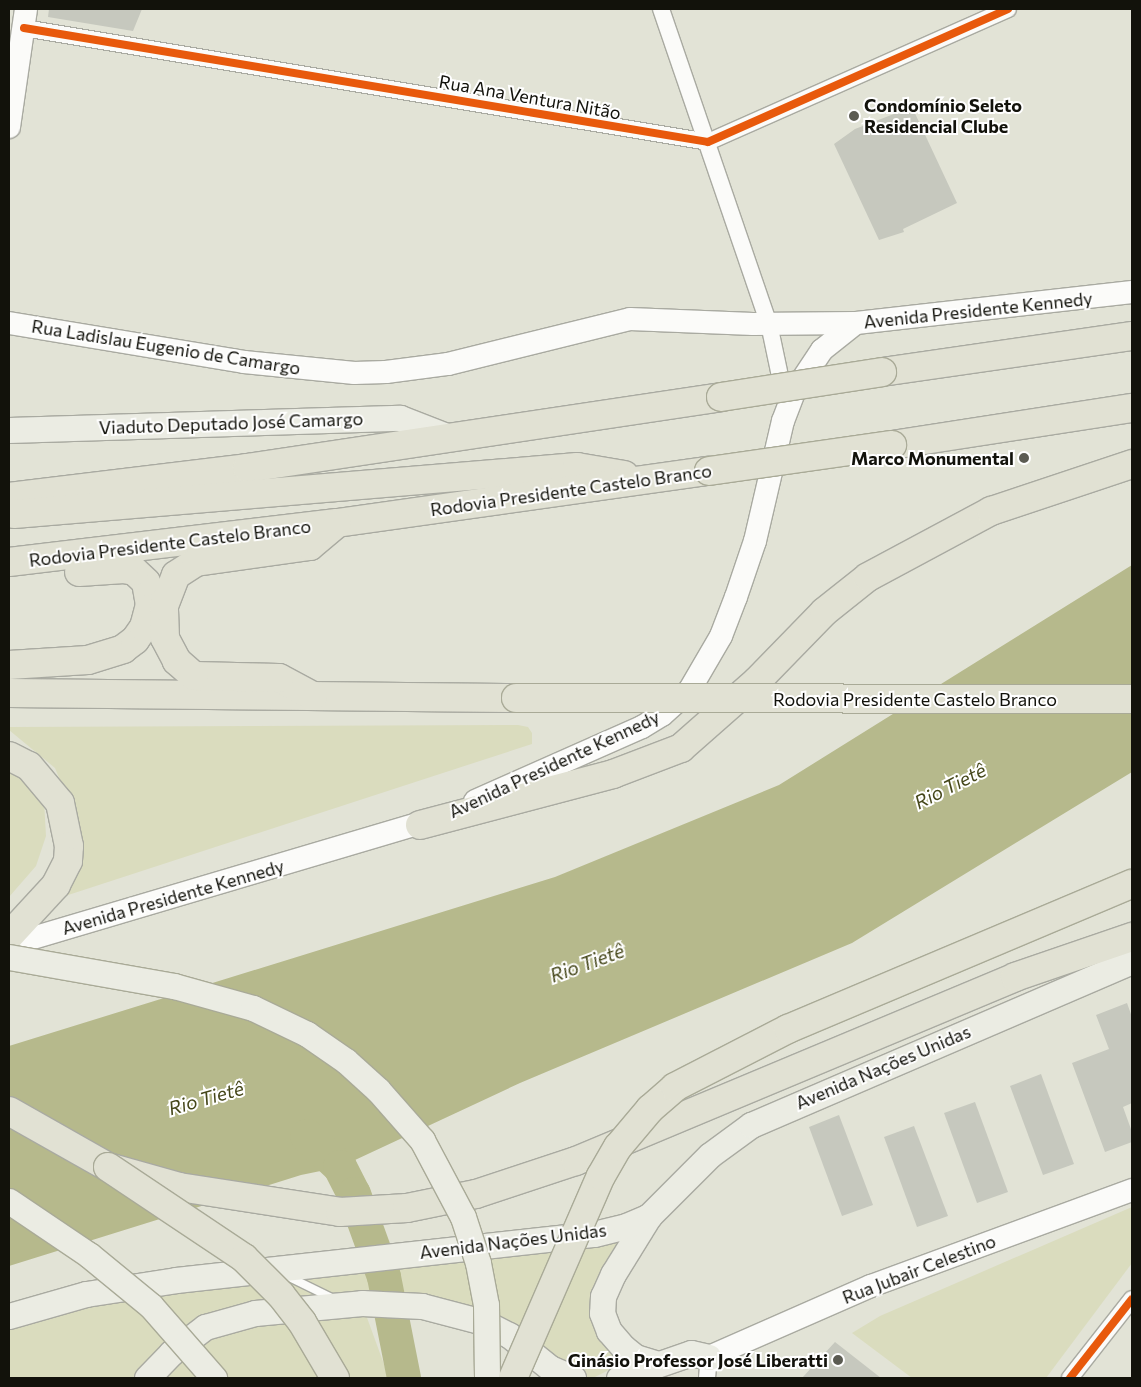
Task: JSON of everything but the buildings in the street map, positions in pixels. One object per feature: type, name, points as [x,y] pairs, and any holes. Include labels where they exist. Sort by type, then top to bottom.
[{"type":"highway","points":[[9,497],[247,468],[1132,336]]},
{"type":"highway","name":"Rodovia Presidente Castelo Branco","points":[[9,562],[337,522],[647,480],[1132,408]]},
{"type":"highway","points":[[420,825],[613,774],[681,748],[757,681],[824,612],[868,577],[991,511],[1132,464]]},
{"type":"highway","points":[[9,515],[577,467],[647,480]]},
{"type":"highway","points":[[317,698],[278,678],[194,676],[177,661],[166,638],[164,606],[176,575],[196,562],[310,546],[337,522]]},
{"type":"highway","points":[[9,579],[124,569],[134,571],[146,582],[150,605],[144,627],[135,640],[124,649],[88,660],[9,665]]},
{"type":"highway","name":"Rodovia Presidente Castelo Branco","points":[[9,693],[317,698],[1132,699]]},
{"type":"highway","points":[[9,756],[28,766],[60,803],[69,846],[68,861],[56,885],[9,936]]},
{"type":"highway","points":[[513,1378],[600,1176],[618,1147],[650,1109],[676,1087],[788,1029],[1132,884]]},
{"type":"highway","points":[[108,1167],[179,1187],[241,1199],[331,1211],[371,1212],[476,1194],[518,1182],[1015,977],[1132,937]]},
{"type":"highway","points":[[9,1111],[108,1167],[244,1258],[282,1295],[302,1322],[335,1378]]},
{"type":"main road","points":[[9,127],[25,18]]},
{"type":"main road","name":"Avenida Presidente Kennedy","points":[[9,945],[420,825],[642,726],[662,715],[689,691],[718,643],[755,541],[788,410],[808,367],[822,350],[856,323],[1132,292]]},
{"type":"main road","name":"Rua Ladislau Eugenio de Camargo","points":[[9,323],[244,362],[354,373],[386,372],[448,364],[630,319],[769,324],[856,323]]},
{"type":"main road","name":"Viaduto Deputado José Camargo","points":[[9,430],[400,418],[449,437]]},
{"type":"main road","points":[[9,957],[174,986],[253,1008],[308,1034],[346,1061],[378,1090],[422,1140],[455,1199],[478,1262],[486,1305],[487,1378]]},
{"type":"main road","name":"Avenida Nações Unidas","points":[[9,1316],[86,1294],[271,1268],[594,1234],[626,1226],[649,1216],[710,1155],[751,1125],[1132,961]]},
{"type":"main road","name":"Rua Jubair Celestino","points":[[708,1367],[870,1286],[1132,1190]]},
{"type":"main road","points":[[9,1202],[89,1255],[151,1306],[214,1378]]},
{"type":"main road","points":[[649,1216],[602,1296],[602,1314],[609,1331],[624,1348],[655,1371]]},
{"type":"main road","points":[[147,1378],[171,1353],[205,1327],[255,1313],[354,1304],[422,1306],[482,1322],[509,1335],[550,1368],[572,1378]]},
{"type":"main road","points":[[508,1378],[509,1335]]},
{"type":"main road","points":[[619,1378],[655,1371],[691,1353],[708,1367]]},
{"type":"street","points":[[661,9],[769,324],[788,410]]},
{"type":"street","points":[[708,142],[1008,9]]},
{"type":"street","name":"Rua Ana Ventura Nitão","points":[[25,18],[708,142]]},
{"type":"street","points":[[1070,1378],[1132,1298]]},
{"type":"lane","points":[[271,1268],[354,1304]]},
{"type":"shaded area","points":[[518,725],[528,727],[532,733],[532,744],[59,898],[76,819],[55,768],[9,730],[9,727]]},
{"type":"shaded area","points":[[9,766],[24,772],[44,801],[46,836],[36,866],[9,897]]},
{"type":"shaded area","points":[[1132,1207],[1132,1263],[1046,1378],[912,1378],[852,1333],[880,1316]]},
{"type":"shaded area","points":[[626,1226],[603,1296],[635,1357],[593,1378],[573,1378],[509,1335],[362,1304],[389,1378],[9,1378],[9,1316]]},
{"type":"water","name":"Rio Tietê","points":[[1132,565],[1132,772],[852,943],[520,1083],[340,1167],[301,1175],[9,1266],[9,1046],[555,877],[779,785]]},
{"type":"waterway","points":[[307,1136],[340,1167],[354,1194],[384,1277],[404,1378]]},
{"type":"cycle path","points":[[24,28],[708,142],[1008,9]]},
{"type":"cycle path","points":[[1070,1378],[1132,1299]]},
{"type":"place","name":"Condomínio Seleto Residencial Clube","points":[[854,116]]},
{"type":"place","name":"Marco Monumental","points":[[1024,458]]},
{"type":"place","name":"Ginásio Professor José Liberatti","points":[[838,1360]]}]
